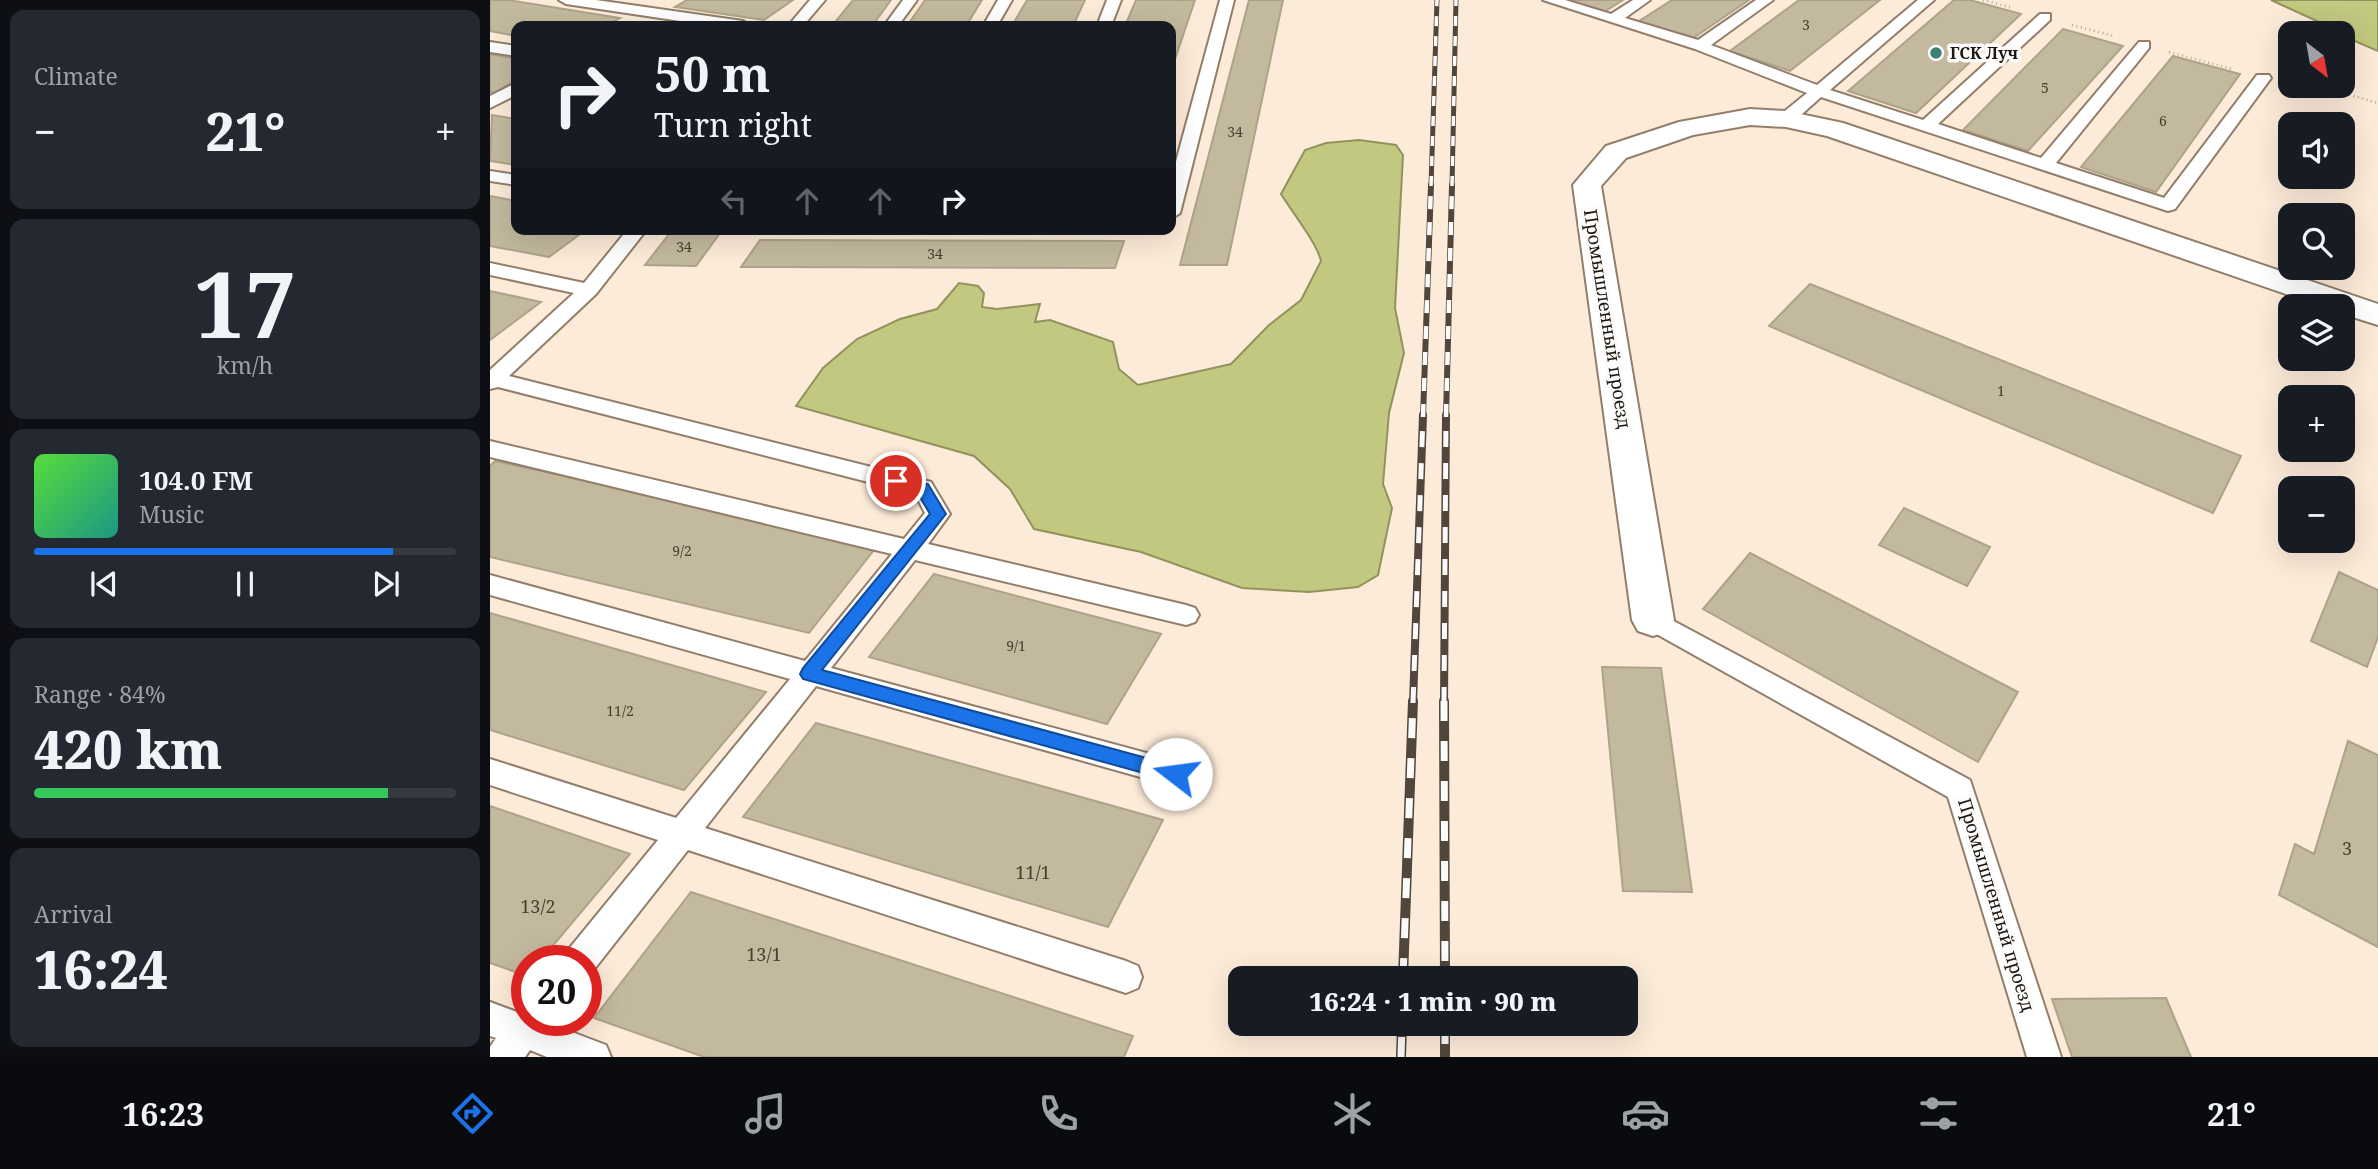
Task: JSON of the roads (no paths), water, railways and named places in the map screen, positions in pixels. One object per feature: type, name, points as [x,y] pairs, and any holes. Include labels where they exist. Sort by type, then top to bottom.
[{"type":"street","name":"Промышленный проезд","points":[[1653,620],[1587,185],[1616,152],[1688,128],[1750,117],[1786,119],[1834,129],[2378,315]]},
{"type":"lane","points":[[566,0],[708,21]]},
{"type":"lane","points":[[630,21],[665,0]]},
{"type":"lane","points":[[799,21],[818,0]]},
{"type":"lane","points":[[895,21],[910,0]]},
{"type":"lane","points":[[993,21],[1005,0]]},
{"type":"lane","points":[[1106,21],[1114,0]]},
{"type":"lane","points":[[1176,194],[1227,0]]},
{"type":"lane","points":[[1550,0],[1700,46],[1818,91],[2168,205],[2263,78]]},
{"type":"lane","points":[[1613,19],[1643,0]]},
{"type":"lane","points":[[1700,46],[1766,0]]},
{"type":"lane","points":[[1786,119],[1927,0]]},
{"type":"lane","points":[[1926,126],[2045,17]]},
{"type":"lane","points":[[2045,165],[2144,45]]},
{"type":"lane","points":[[490,47],[511,50]]},
{"type":"lane","points":[[491,102],[511,91]]},
{"type":"lane","points":[[491,102],[511,104]]},
{"type":"lane","points":[[490,176],[511,179]]},
{"type":"lane","points":[[490,379],[590,290],[633,235]]},
{"type":"lane","points":[[490,269],[590,290]]},
{"type":"lane","points":[[490,379],[923,488],[938,514],[593,945]]},
{"type":"lane","points":[[490,449],[1186,615]]},
{"type":"lane","points":[[490,585],[1176,774]]},
{"type":"lane","name":"Промышленный проезд","points":[[1653,620],[1961,789],[2044,1057]]},
{"type":"lane","points":[[490,772],[1126,977]]},
{"type":"lane","points":[[490,1019],[511,1023]]},
{"type":"lane","points":[[503,1057],[520,1036]]},
{"type":"lane","points":[[549,1036],[594,1057]]},
{"type":"railway","points":[[1431,186],[1437,0]]},
{"type":"railway","points":[[1452,186],[1456,0]]},
{"type":"railway","points":[[1423,417],[1431,185]]},
{"type":"railway","points":[[1446,417],[1452,185]]},
{"type":"railway","points":[[1413,703],[1423,415]]},
{"type":"railway","points":[[1444,702],[1446,415]]},
{"type":"railway","points":[[1403,966],[1413,701]]},
{"type":"railway","points":[[1444,702],[1445,966]]},
{"type":"railway","points":[[1401,1057],[1402,1036]]},
{"type":"railway","points":[[1445,1036],[1445,1057]]},
{"type":"place","name":"ГСК Луч","points":[[1936,53]]}]
